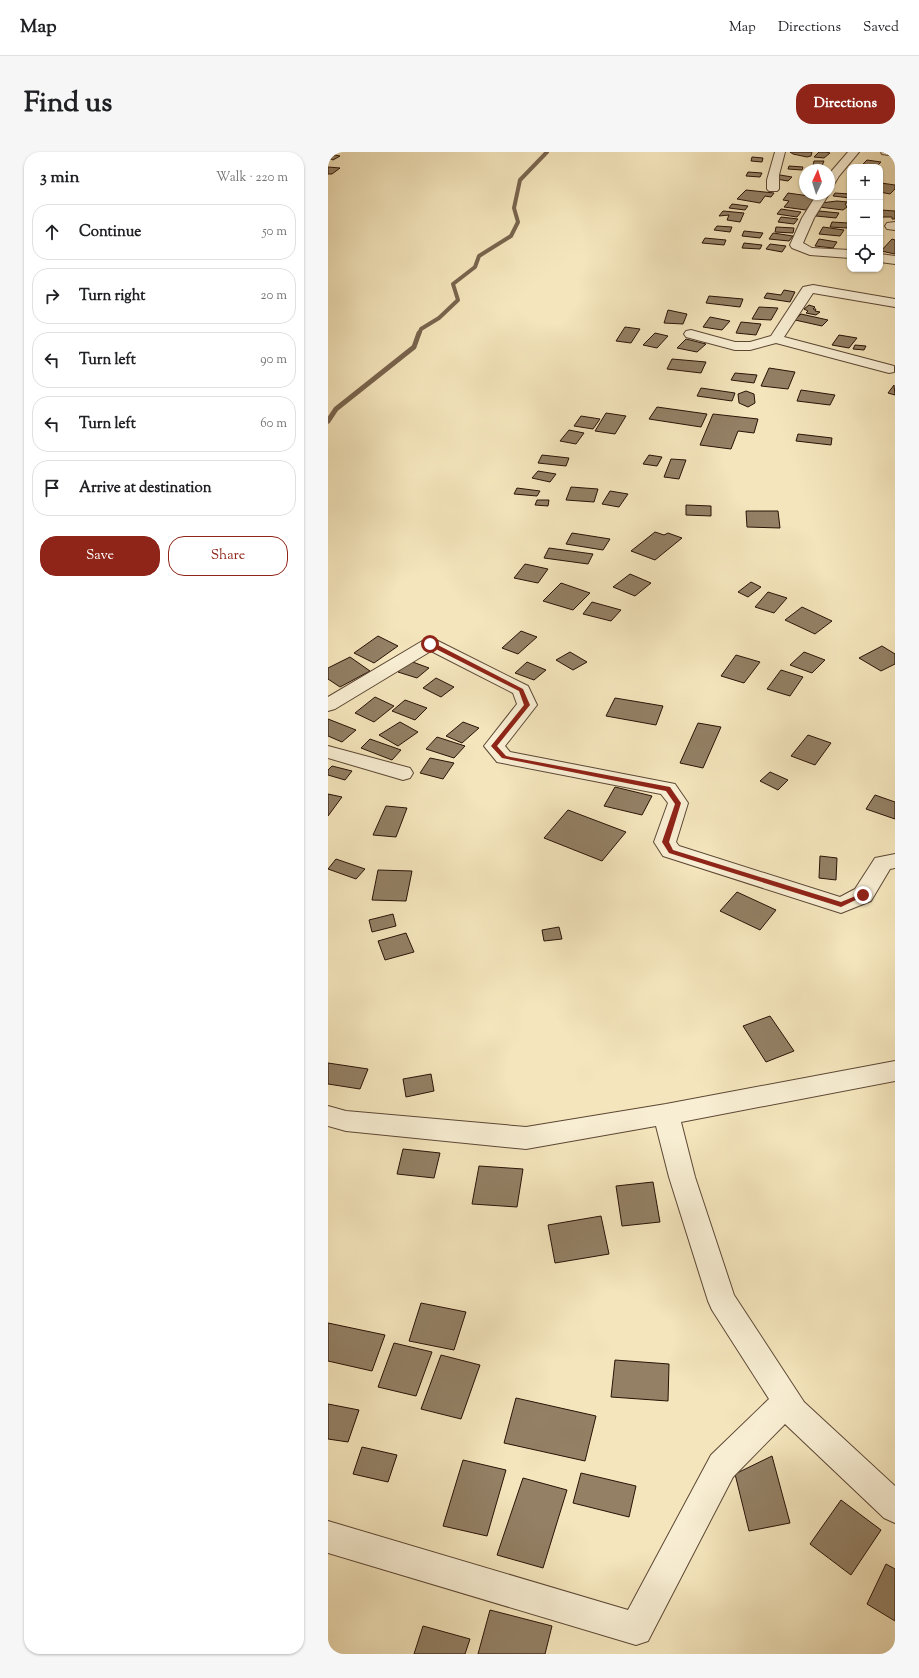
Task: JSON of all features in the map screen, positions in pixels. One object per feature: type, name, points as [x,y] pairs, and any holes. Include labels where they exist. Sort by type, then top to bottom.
[{"type":"street","points":[[773,189],[771,180],[779,164],[780,152]]},
{"type":"street","points":[[835,174],[854,152]]},
{"type":"street","points":[[886,152],[895,153]]},
{"type":"street","points":[[819,200],[808,218],[796,245],[810,251],[847,254]]},
{"type":"street","points":[[883,258],[895,260]]},
{"type":"street","points":[[776,339],[808,290],[813,289],[895,302]]},
{"type":"street","points":[[691,334],[735,346],[750,346],[776,339],[889,369]]},
{"type":"street","points":[[328,706],[430,644],[521,690],[527,705],[494,746],[504,757],[668,789],[678,803],[665,842],[671,851],[841,905],[863,895],[883,863],[895,861]]},
{"type":"street","points":[[328,752],[403,773]]},
{"type":"street","points":[[328,1116],[346,1121],[526,1138],[666,1114],[895,1071]]},
{"type":"street","points":[[666,1114],[682,1177],[722,1301],[794,1412],[895,1507]]},
{"type":"street","points":[[328,1537],[636,1630],[722,1466],[787,1402]]},
{"type":"building","points":[[790,152],[812,152],[811,156],[807,157]]},
{"type":"building","points":[[819,152],[830,153],[824,158],[814,157]]},
{"type":"building","points":[[328,155],[340,156],[333,160],[328,158]]},
{"type":"building","points":[[752,157],[763,158],[762,162],[751,161]]},
{"type":"building","points":[[867,160],[881,162],[879,164],[863,164]]},
{"type":"building","points":[[814,161],[824,161],[823,164],[813,164]]},
{"type":"building","points":[[789,166],[799,167],[799,170],[788,169]]},
{"type":"building","points":[[328,167],[340,168],[332,174],[328,174]]},
{"type":"building","points":[[748,172],[762,173],[760,177],[746,176]]},
{"type":"building","points":[[780,175],[792,177],[788,181],[776,179]]},
{"type":"building","points":[[883,183],[895,185],[895,189],[890,194],[883,193]]},
{"type":"building","points":[[746,190],[774,193],[771,197],[765,196],[760,203],[737,199]]},
{"type":"building","points":[[788,193],[799,195],[799,200],[814,200],[806,210],[784,207],[789,201],[783,200]]},
{"type":"building","points":[[835,193],[847,194],[847,198],[835,196]]},
{"type":"building","points":[[837,201],[847,202],[845,204],[847,207],[843,210],[819,207],[821,203]]},
{"type":"building","points":[[732,204],[748,206],[745,210],[729,208]]},
{"type":"building","points":[[781,209],[801,212],[797,217],[777,214]]},
{"type":"building","points":[[883,210],[895,211],[895,219],[892,219],[892,217],[883,217]]},
{"type":"building","points":[[723,211],[744,213],[740,222],[727,220],[729,215],[719,216]]},
{"type":"building","points":[[819,211],[839,213],[836,218],[816,216]]},
{"type":"building","points":[[781,217],[798,219],[794,224],[778,222]]},
{"type":"building","points":[[832,222],[847,223],[847,228],[830,227]]},
{"type":"building","points":[[717,226],[732,227],[730,232],[714,230]]},
{"type":"building","points":[[776,227],[794,228],[793,233],[775,232]]},
{"type":"building","points":[[823,227],[844,230],[840,236],[819,234]]},
{"type":"building","points":[[744,231],[763,233],[760,238],[742,236]]},
{"type":"building","points":[[773,233],[793,236],[789,241],[769,239]]},
{"type":"building","points":[[705,238],[726,240],[724,245],[702,243]]},
{"type":"building","points":[[819,239],[837,242],[833,248],[815,246]]},
{"type":"building","points":[[892,239],[895,240],[895,254],[883,251],[883,249]]},
{"type":"building","points":[[744,243],[762,245],[760,249],[742,248]]},
{"type":"building","points":[[770,244],[786,246],[782,252],[766,249]]},
{"type":"building","points":[[784,290],[795,292],[790,302],[764,298],[767,293],[781,295]]},
{"type":"building","points":[[709,296],[743,299],[740,307],[706,303]]},
{"type":"building","points":[[809,305],[815,307],[813,309],[816,309],[815,311],[820,312],[816,315],[806,313],[808,311],[804,309]]},
{"type":"building","points":[[759,307],[778,308],[771,320],[752,319]]},
{"type":"building","points":[[668,310],[687,314],[683,324],[664,323]]},
{"type":"building","points":[[801,314],[828,320],[822,326],[795,320]]},
{"type":"building","points":[[710,317],[730,321],[722,330],[703,327]]},
{"type":"building","points":[[741,322],[761,324],[756,335],[736,333]]},
{"type":"building","points":[[625,327],[640,329],[631,343],[616,341]]},
{"type":"building","points":[[655,333],[668,336],[657,348],[643,345]]},
{"type":"building","points":[[839,335],[857,338],[849,348],[832,345]]},
{"type":"building","points":[[686,339],[706,344],[697,352],[677,348]]},
{"type":"building","points":[[855,345],[866,346],[864,350],[853,349]]},
{"type":"building","points":[[672,359],[706,362],[701,373],[667,369]]},
{"type":"building","points":[[769,368],[795,372],[788,389],[761,386]]},
{"type":"building","points":[[735,373],[757,375],[754,383],[731,380]]},
{"type":"building","points":[[894,385],[895,395],[888,393]]},
{"type":"building","points":[[701,388],[735,393],[732,401],[697,396]]},
{"type":"building","points":[[801,390],[835,395],[830,405],[797,401]]},
{"type":"building","points":[[746,391],[754,394],[755,403],[748,407],[739,403],[738,394]]},
{"type":"building","points":[[657,407],[707,414],[701,427],[649,419]]},
{"type":"building","points":[[606,413],[626,416],[615,434],[595,431]]},
{"type":"building","points":[[713,414],[758,419],[754,433],[738,431],[731,449],[700,445]]},
{"type":"building","points":[[581,416],[600,419],[593,429],[574,426]]},
{"type":"building","points":[[569,430],[584,433],[576,444],[560,441]]},
{"type":"building","points":[[798,434],[832,438],[831,445],[796,441]]},
{"type":"building","points":[[542,455],[569,458],[566,466],[538,463]]},
{"type":"building","points":[[649,455],[662,457],[657,466],[643,464]]},
{"type":"building","points":[[671,459],[686,460],[679,479],[664,477]]},
{"type":"building","points":[[538,471],[556,474],[550,482],[532,478]]},
{"type":"building","points":[[571,487],[598,489],[594,502],[566,500]]},
{"type":"building","points":[[517,488],[540,491],[537,496],[514,494]]},
{"type":"building","points":[[610,491],[628,494],[619,507],[602,504]]},
{"type":"building","points":[[537,500],[549,500],[548,506],[535,505]]},
{"type":"building","points":[[686,505],[711,506],[711,516],[686,515]]},
{"type":"building","points":[[746,511],[778,511],[780,528],[747,527]]},
{"type":"building","points":[[655,532],[664,535],[668,533],[682,538],[655,560],[631,551]]},
{"type":"building","points":[[572,533],[610,539],[603,550],[566,544]]},
{"type":"building","points":[[549,548],[593,554],[588,564],[544,558]]},
{"type":"building","points":[[525,564],[548,569],[538,583],[514,578]]},
{"type":"building","points":[[630,574],[651,583],[635,596],[613,587]]},
{"type":"building","points":[[751,582],[761,587],[748,597],[738,592]]},
{"type":"building","points":[[561,583],[590,593],[573,610],[543,601]]},
{"type":"building","points":[[768,592],[787,598],[774,613],[755,607]]},
{"type":"building","points":[[592,602],[621,610],[611,621],[583,614]]},
{"type":"building","points":[[802,607],[832,621],[815,634],[785,620]]},
{"type":"building","points":[[521,631],[537,637],[518,654],[502,648]]},
{"type":"building","points":[[378,636],[398,646],[374,663],[354,653]]},
{"type":"building","points":[[882,646],[895,654],[895,664],[881,671],[859,658]]},
{"type":"building","points":[[570,652],[587,662],[573,670],[556,660]]},
{"type":"building","points":[[804,652],[825,660],[812,673],[790,665]]},
{"type":"building","points":[[736,655],[760,662],[744,683],[721,676]]},
{"type":"building","points":[[350,657],[370,671],[340,687],[328,679],[328,668]]},
{"type":"building","points":[[410,661],[429,668],[417,678],[398,672]]},
{"type":"building","points":[[527,662],[546,670],[534,680],[515,673]]},
{"type":"building","points":[[781,670],[803,677],[790,696],[767,689]]},
{"type":"building","points":[[436,678],[454,687],[441,697],[423,688]]},
{"type":"building","points":[[375,697],[394,706],[374,722],[355,713]]},
{"type":"building","points":[[615,698],[663,706],[656,725],[606,716]]},
{"type":"building","points":[[405,700],[427,708],[415,720],[392,711]]},
{"type":"building","points":[[328,719],[356,730],[342,742],[328,736]]},
{"type":"building","points":[[400,722],[418,732],[398,746],[379,735]]},
{"type":"building","points":[[463,722],[479,728],[462,743],[446,736]]},
{"type":"building","points":[[698,723],[721,727],[703,768],[680,763]]},
{"type":"building","points":[[808,735],[831,743],[815,765],[791,756]]},
{"type":"building","points":[[437,737],[465,746],[454,758],[426,749]]},
{"type":"building","points":[[370,739],[401,750],[392,760],[361,748]]},
{"type":"building","points":[[430,758],[454,763],[443,779],[420,773]]},
{"type":"building","points":[[332,766],[352,771],[345,780],[328,775],[328,770]]},
{"type":"building","points":[[770,772],[788,780],[778,790],[760,781]]},
{"type":"building","points":[[615,787],[652,796],[642,815],[604,806]]},
{"type":"building","points":[[328,794],[342,797],[328,816]]},
{"type":"building","points":[[875,795],[895,802],[895,819],[866,809]]},
{"type":"building","points":[[386,806],[407,808],[396,837],[373,835]]},
{"type":"building","points":[[568,810],[626,832],[602,861],[544,838]]},
{"type":"building","points":[[820,856],[837,858],[836,880],[819,878]]},
{"type":"building","points":[[336,859],[365,869],[356,879],[328,869]]},
{"type":"building","points":[[378,870],[412,871],[406,901],[372,900]]},
{"type":"building","points":[[737,892],[776,910],[760,930],[720,911]]},
{"type":"building","points":[[393,914],[396,926],[372,932],[369,920]]},
{"type":"building","points":[[559,927],[562,939],[544,941],[542,930]]},
{"type":"building","points":[[406,933],[414,952],[385,960],[378,941]]},
{"type":"building","points":[[770,1016],[794,1051],[766,1062],[743,1026]]},
{"type":"building","points":[[328,1063],[368,1069],[360,1089],[328,1084]]},
{"type":"building","points":[[431,1074],[434,1091],[406,1097],[403,1079]]},
{"type":"building","points":[[403,1149],[440,1153],[434,1178],[397,1174]]},
{"type":"building","points":[[479,1166],[523,1169],[517,1207],[472,1204]]},
{"type":"building","points":[[653,1182],[660,1222],[622,1226],[616,1186]]},
{"type":"building","points":[[601,1216],[609,1254],[555,1263],[548,1225]]},
{"type":"building","points":[[421,1303],[466,1312],[454,1350],[409,1341]]},
{"type":"building","points":[[328,1323],[385,1335],[372,1371],[328,1361]]},
{"type":"building","points":[[394,1343],[432,1352],[416,1396],[378,1387]]},
{"type":"building","points":[[441,1355],[480,1365],[461,1419],[421,1409]]},
{"type":"building","points":[[615,1360],[669,1364],[668,1401],[611,1397]]},
{"type":"building","points":[[516,1398],[596,1416],[585,1461],[504,1443]]},
{"type":"building","points":[[328,1404],[359,1410],[348,1442],[328,1439]]},
{"type":"building","points":[[362,1447],[397,1455],[388,1482],[353,1474]]},
{"type":"building","points":[[772,1456],[790,1523],[749,1531],[735,1474]]},
{"type":"building","points":[[463,1460],[506,1470],[487,1536],[443,1526]]},
{"type":"building","points":[[581,1473],[636,1486],[629,1517],[573,1503]]},
{"type":"building","points":[[523,1478],[567,1490],[543,1568],[497,1555]]},
{"type":"building","points":[[841,1500],[881,1530],[851,1575],[810,1544]]},
{"type":"building","points":[[886,1564],[895,1569],[895,1621],[867,1604]]},
{"type":"building","points":[[490,1610],[552,1626],[545,1654],[478,1654]]},
{"type":"building","points":[[423,1626],[470,1639],[465,1654],[414,1654]]},
{"type":"waterway","points":[[419,334],[421,329],[439,318],[458,300],[453,284],[475,267],[479,256],[511,236],[518,222],[514,208],[520,180],[547,152]]},
{"type":"waterway","points":[[328,421],[336,409],[414,347],[419,333]]},
{"type":"route","points":[[430,644],[521,690],[527,705],[494,746],[504,757],[668,789],[678,803],[665,842],[671,851],[841,905],[863,895]]}]
